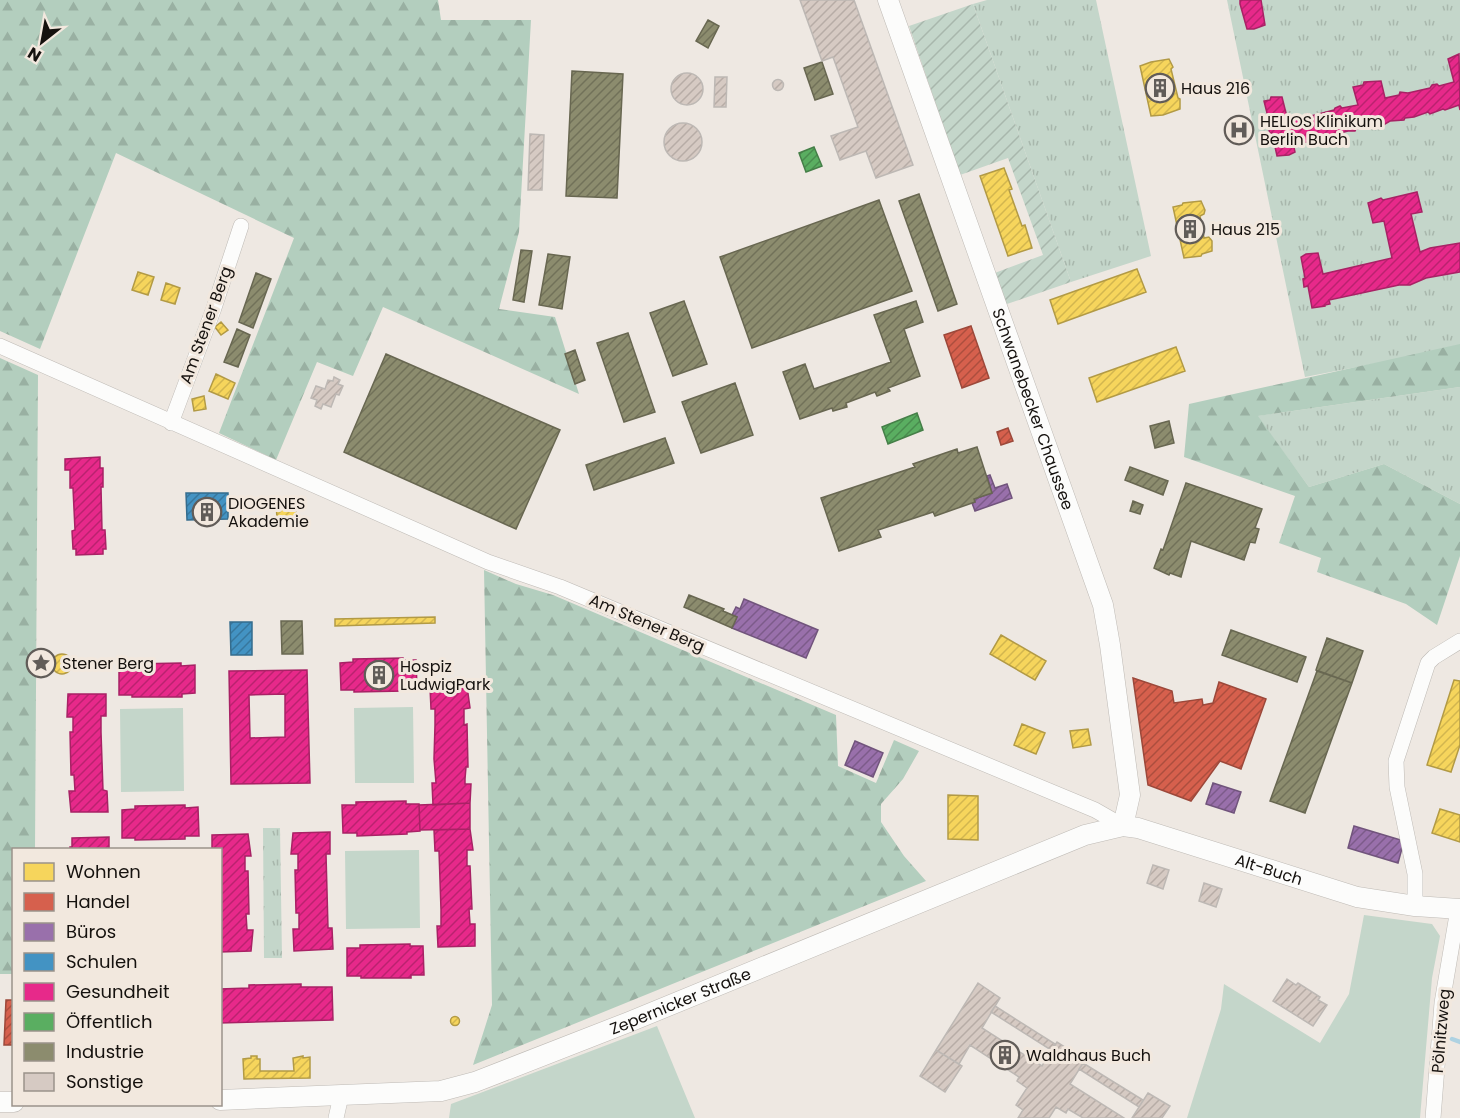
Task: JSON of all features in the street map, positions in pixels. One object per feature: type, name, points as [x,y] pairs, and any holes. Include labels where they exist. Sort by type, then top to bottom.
[{"type":"main road","name":"Schwanebecker Chaussee","points":[[888,0],[1103,605],[1131,795],[1123,826]]},
{"type":"main road","name":"Alt-Buch","points":[[1123,826],[1158,833],[1357,897],[1415,906],[1459,909]]},
{"type":"main road","name":"Zepernicker Straße","points":[[222,1100],[441,1091],[475,1082],[629,1022],[1085,835],[1123,826]]},
{"type":"street","name":"Am Stener Berg","points":[[171,423],[214,308],[241,226]]},
{"type":"street","name":"Am Stener Berg","points":[[0,346],[488,562],[560,587],[1095,810],[1123,826]]},
{"type":"street","points":[[1415,906],[1415,874],[1397,788],[1396,761],[1428,663],[1460,641]]},
{"type":"street","name":"Pölnitzweg","points":[[1433,1118],[1442,1003],[1459,909]]},
{"type":"street","points":[[336,1118],[341,1096]]},
{"type":"green space","points":[[0,0],[438,0],[441,20],[531,20],[519,232],[499,309],[555,317],[579,394],[383,307],[353,376],[317,362],[276,460],[219,433],[294,238],[116,153],[40,349],[0,331]]},
{"type":"green space","points":[[987,0],[1096,0],[1151,256],[1071,282],[973,4]]},
{"type":"green space","points":[[1227,0],[1460,0],[1460,347],[1305,377]]},
{"type":"green space","points":[[973,4],[1071,282],[1004,305],[992,274],[1043,255],[1008,158],[960,175],[909,26]]},
{"type":"green space","points":[[1460,344],[1460,387],[1258,416],[1309,487],[1384,464],[1460,504],[1460,556],[1437,625],[1406,604],[1317,572],[1321,558],[1279,543],[1295,496],[1184,457],[1189,404]]},
{"type":"green space","points":[[0,358],[38,375],[35,848],[12,848],[12,974],[0,974]]},
{"type":"green space","points":[[1460,387],[1460,504],[1384,464],[1309,487],[1257,416]]},
{"type":"green space","points":[[484,570],[516,584],[553,595],[836,715],[838,766],[876,783],[894,740],[919,751],[903,779],[881,804],[881,822],[904,856],[926,881],[473,1065],[492,1005]]},
{"type":"green space","points":[[413,707],[414,783],[355,783],[354,708]]},
{"type":"green space","points":[[183,708],[184,791],[121,792],[120,709]]},
{"type":"green space","points":[[263,828],[280,828],[282,958],[264,958]]},
{"type":"green space","points":[[419,850],[420,928],[346,929],[345,851]]},
{"type":"green space","points":[[1364,915],[1432,924],[1440,936],[1432,978],[1420,1118],[1187,1118],[1221,1009],[1224,984],[1320,1043],[1349,994]]},
{"type":"green space","points":[[657,1026],[695,1118],[449,1118],[451,1104]]},
{"type":"building: Wohnen","name":"Haus 216","points":[[1169,59],[1173,67],[1171,69],[1180,99],[1180,109],[1163,115],[1151,116],[1140,66]]},
{"type":"building: Wohnen","points":[[1004,168],[1012,189],[1009,190],[1022,226],[1025,225],[1032,248],[1008,256],[980,176]]},
{"type":"building: Wohnen","name":"Haus 215","points":[[1201,201],[1205,210],[1200,216],[1204,238],[1209,237],[1212,241],[1212,251],[1201,256],[1184,258],[1173,207],[1183,203]]},
{"type":"building: Wohnen","points":[[1137,269],[1146,292],[1058,324],[1050,300]]},
{"type":"building: Wohnen","points":[[138,272],[154,277],[148,295],[132,290]]},
{"type":"building: Wohnen","points":[[166,283],[180,288],[175,304],[161,300]]},
{"type":"building: Wohnen","points":[[221,322],[228,330],[221,335],[215,327]]},
{"type":"building: Wohnen","points":[[1176,347],[1185,371],[1097,402],[1089,378]]},
{"type":"building: Wohnen","points":[[216,374],[235,383],[228,399],[209,391]]},
{"type":"building: Wohnen","points":[[204,396],[206,409],[194,411],[192,399]]},
{"type":"building: Wohnen","points":[[276,501],[296,501],[296,519],[277,519]]},
{"type":"building: Wohnen","points":[[435,617],[435,623],[335,626],[335,619]]},
{"type":"building: Wohnen","points":[[1001,635],[1046,661],[1035,680],[990,654]]},
{"type":"building: Wohnen","points":[[62,654],[69,657],[72,664],[69,671],[62,674],[55,671],[52,664],[55,657]]},
{"type":"building: Wohnen","points":[[1454,680],[1460,681],[1460,745],[1451,772],[1427,765]]},
{"type":"building: Wohnen","points":[[1022,724],[1045,733],[1036,754],[1014,745]]},
{"type":"building: Wohnen","points":[[1088,729],[1091,745],[1073,748],[1070,731]]},
{"type":"building: Wohnen","points":[[948,795],[978,796],[978,840],[948,839]]},
{"type":"building: Wohnen","points":[[1440,809],[1460,815],[1460,842],[1432,833]]},
{"type":"building: Wohnen","points":[[455,1016],[460,1021],[455,1026],[450,1021]]},
{"type":"building: Wohnen","points":[[251,1056],[257,1056],[257,1059],[260,1059],[260,1071],[294,1071],[293,1058],[310,1057],[310,1078],[244,1079],[243,1059],[251,1058]]},
{"type":"building: Handel","points":[[971,326],[989,378],[962,388],[944,335]]},
{"type":"building: Handel","points":[[1008,428],[1013,441],[1001,445],[997,432]]},
{"type":"building: Handel","points":[[1133,678],[1172,691],[1174,703],[1202,699],[1203,705],[1213,703],[1219,682],[1266,699],[1241,769],[1220,761],[1191,801],[1148,785]]},
{"type":"building: Handel","points":[[6,1000],[12,1000],[12,1045],[4,1045]]},
{"type":"building: Büros","points":[[990,475],[995,488],[1007,484],[1012,498],[975,511],[972,503],[975,502],[974,499],[992,493],[987,476]]},
{"type":"building: Büros","points":[[744,599],[818,630],[806,658],[732,628],[737,617],[732,615],[736,607],[740,609]]},
{"type":"building: Büros","points":[[855,741],[883,753],[873,777],[845,765]]},
{"type":"building: Büros","points":[[1213,783],[1241,792],[1234,813],[1206,804]]},
{"type":"building: Büros","points":[[1354,826],[1404,841],[1398,863],[1348,848]]},
{"type":"building: Schulen","name":"DIOGENES Akademie","points":[[186,493],[228,493],[228,519],[187,520]]},
{"type":"building: Schulen","points":[[230,622],[252,622],[252,655],[231,655]]},
{"type":"building: Gesundheit","points":[[1240,0],[1261,0],[1265,25],[1247,29]]},
{"type":"building: Gesundheit","points":[[1459,54],[1460,110],[1459,105],[1430,114],[1428,112],[1404,120],[1390,121],[1380,127],[1363,127],[1339,135],[1293,143],[1295,152],[1277,156],[1272,133],[1270,134],[1268,126],[1270,125],[1264,101],[1270,100],[1271,97],[1282,97],[1288,121],[1308,114],[1311,116],[1334,110],[1340,106],[1342,108],[1358,105],[1353,87],[1363,85],[1364,82],[1381,81],[1385,98],[1399,95],[1400,92],[1408,93],[1430,88],[1432,85],[1439,86],[1454,82],[1448,59]]},
{"type":"building: Gesundheit","points":[[1417,192],[1422,212],[1411,214],[1420,252],[1460,243],[1460,272],[1426,278],[1410,285],[1399,285],[1329,300],[1330,304],[1312,308],[1308,286],[1304,287],[1303,279],[1305,278],[1301,257],[1318,253],[1323,274],[1392,258],[1384,221],[1373,223],[1368,203],[1381,198],[1383,200]]},
{"type":"building: Gesundheit","points":[[100,457],[100,468],[103,468],[102,530],[105,530],[106,549],[103,549],[103,554],[76,555],[76,549],[73,549],[72,531],[75,530],[73,488],[70,488],[70,470],[65,470],[65,459]]},
{"type":"building: Gesundheit","name":"Hospiz LudwigPark","points":[[403,658],[403,660],[416,660],[417,688],[403,689],[404,691],[341,690],[340,663],[353,662],[353,659]]},
{"type":"building: Gesundheit","points":[[181,663],[181,666],[195,665],[195,693],[182,694],[182,697],[119,695],[119,668],[132,667],[132,664]]},
{"type":"building: Gesundheit","points":[[307,670],[310,783],[231,784],[229,671]],"holes":[[[285,694],[285,737],[250,738],[249,695]]]},
{"type":"building: Gesundheit","points":[[467,686],[470,708],[464,709],[464,725],[467,724],[468,767],[466,767],[465,784],[471,784],[470,803],[433,805],[432,783],[436,783],[435,709],[431,709],[430,687]]},
{"type":"building: Gesundheit","points":[[68,694],[106,694],[106,716],[101,716],[101,732],[103,790],[107,791],[108,812],[71,812],[69,791],[75,791],[74,775],[71,775],[70,732],[73,732],[73,717],[67,717]]},
{"type":"building: Gesundheit","points":[[406,801],[406,804],[419,804],[420,831],[407,832],[407,834],[357,836],[357,833],[343,833],[342,805],[356,805],[356,802]]},
{"type":"building: Gesundheit","points":[[470,803],[470,829],[420,830],[419,805]]},
{"type":"building: Gesundheit","points":[[185,805],[185,808],[198,807],[199,836],[185,836],[185,839],[122,838],[122,810],[135,809],[135,806]]},
{"type":"building: Gesundheit","points":[[470,829],[473,850],[467,850],[467,866],[470,866],[472,909],[469,909],[470,924],[475,924],[475,946],[438,947],[437,926],[441,926],[439,851],[435,851],[434,830]]},
{"type":"building: Gesundheit","points":[[330,832],[330,854],[326,854],[328,928],[332,928],[333,949],[294,951],[293,929],[299,929],[299,913],[296,913],[295,870],[298,870],[298,854],[291,854],[293,833]]},
{"type":"building: Gesundheit","points":[[248,834],[251,856],[245,856],[245,871],[248,871],[249,914],[246,914],[247,930],[253,930],[251,951],[222,952],[222,848],[212,848],[212,835]]},
{"type":"building: Gesundheit","points":[[109,837],[109,848],[70,848],[72,838]]},
{"type":"building: Gesundheit","points":[[410,944],[410,946],[423,946],[424,975],[411,975],[411,978],[347,976],[347,948],[360,948],[360,945]]},
{"type":"building: Gesundheit","points":[[301,984],[301,987],[332,987],[333,1020],[222,1023],[222,989],[249,988],[249,985]]},
{"type":"building: Öffentlich","points":[[814,147],[822,166],[806,172],[799,153]]},
{"type":"building: Öffentlich","points":[[917,413],[923,430],[888,444],[882,427]]},
{"type":"building: Industrie","points":[[708,20],[719,26],[708,48],[696,41]]},
{"type":"building: Industrie","points":[[822,62],[833,94],[815,100],[804,68]]},
{"type":"building: Industrie","points":[[572,71],[623,74],[617,198],[566,196]]},
{"type":"building: Industrie","points":[[919,194],[957,304],[938,311],[899,201]]},
{"type":"building: Industrie","points":[[879,200],[912,291],[752,348],[720,257]]},
{"type":"building: Industrie","points":[[521,250],[532,251],[524,302],[513,300]]},
{"type":"building: Industrie","points":[[548,254],[570,257],[562,309],[539,305]]},
{"type":"building: Industrie","points":[[256,273],[271,279],[253,328],[239,322]]},
{"type":"building: Industrie","points":[[684,301],[707,364],[673,376],[650,313]]},
{"type":"building: Industrie","points":[[916,301],[923,322],[904,329],[920,376],[888,388],[890,391],[877,396],[875,392],[846,403],[847,407],[833,411],[832,408],[800,419],[783,372],[805,364],[814,389],[891,362],[874,315]]},
{"type":"building: Industrie","points":[[237,329],[250,335],[238,367],[224,362]]},
{"type":"building: Industrie","points":[[628,333],[655,412],[624,422],[597,343]]},
{"type":"building: Industrie","points":[[575,350],[585,380],[575,384],[565,354]]},
{"type":"building: Industrie","points":[[386,354],[560,430],[516,529],[344,452]]},
{"type":"building: Industrie","points":[[735,383],[753,435],[701,453],[682,402]]},
{"type":"building: Industrie","points":[[1169,421],[1174,443],[1155,448],[1150,426]]},
{"type":"building: Industrie","points":[[665,438],[674,463],[594,490],[586,465]]},
{"type":"building: Industrie","points":[[977,447],[992,493],[974,499],[975,502],[935,516],[933,512],[878,530],[881,537],[839,551],[821,498],[915,467],[913,464],[957,449],[958,453]]},
{"type":"building: Industrie","points":[[1130,467],[1168,481],[1163,495],[1125,480]]},
{"type":"building: Industrie","points":[[1186,483],[1262,509],[1255,528],[1259,529],[1255,543],[1250,542],[1244,560],[1191,541],[1181,577],[1170,573],[1169,575],[1154,568],[1161,549],[1163,550]]},
{"type":"building: Industrie","points":[[1133,501],[1143,505],[1140,514],[1130,511]]},
{"type":"building: Industrie","points":[[689,595],[724,609],[723,611],[737,617],[732,628],[684,607]]},
{"type":"building: Industrie","points":[[281,621],[302,621],[303,654],[282,654]]},
{"type":"building: Industrie","points":[[1231,630],[1306,657],[1297,682],[1222,655]]},
{"type":"building: Industrie","points":[[1327,638],[1363,651],[1352,683],[1316,670]]},
{"type":"building: Industrie","points":[[1317,671],[1352,683],[1305,813],[1270,801]]},
{"type":"building: Sonstige","points":[[800,0],[854,0],[913,165],[876,178],[866,151],[840,160],[831,136],[858,127],[833,57],[822,61]]},
{"type":"building: Sonstige","points":[[687,73],[698,78],[703,89],[698,100],[687,105],[676,100],[671,89],[676,78]]},
{"type":"building: Sonstige","points":[[715,77],[727,77],[726,107],[714,107]]},
{"type":"building: Sonstige","points":[[778,80],[782,81],[782,89],[778,90],[774,89],[773,85],[774,81]]},
{"type":"building: Sonstige","points":[[683,123],[696,129],[702,142],[696,155],[683,161],[670,155],[664,142],[670,129]]},
{"type":"building: Sonstige","points":[[530,134],[544,135],[542,190],[528,190]]},
{"type":"building: Sonstige","points":[[334,377],[340,380],[338,384],[343,386],[339,395],[336,394],[331,407],[323,404],[321,409],[315,406],[317,400],[311,398],[316,386],[325,389],[328,380],[333,381]]},
{"type":"building: Sonstige","points":[[1153,865],[1169,870],[1163,889],[1147,883]]},
{"type":"building: Sonstige","points":[[1204,883],[1222,889],[1216,907],[1199,901]]},
{"type":"building: Sonstige","points":[[1287,979],[1320,997],[1318,1000],[1327,1005],[1313,1026],[1273,1001]]},
{"type":"building: Sonstige","name":"Waldhaus Buch","points":[[978,983],[1000,998],[982,1028],[1042,1066],[1057,1042],[1085,1060],[1070,1084],[1124,1118],[1083,1118],[1068,1109],[1066,1113],[1056,1107],[1049,1118],[1018,1118],[1023,1110],[1016,1105],[1027,1088],[1017,1081],[1019,1077],[970,1045],[959,1064],[936,1050]]},
{"type":"building: Sonstige","points":[[995,1006],[1055,1044],[1051,1050],[991,1012]]},
{"type":"building: Sonstige","points":[[936,1050],[962,1066],[945,1092],[920,1076]]},
{"type":"building: Sonstige","points":[[1083,1063],[1143,1100],[1139,1107],[1079,1069]]},
{"type":"building: Sonstige","name":"Waldhaus Buch","points":[[1148,1093],[1170,1106],[1162,1118],[1132,1118]]},
{"type":"waterway","points":[[1452,1039],[1460,1042]]},
{"type":"place","name":"Haus 216","points":[[1160,88]]},
{"type":"place","name":"HELIOS Klinikum Berlin Buch","points":[[1239,130]]},
{"type":"place","name":"Haus 215","points":[[1190,229]]},
{"type":"place","name":"DIOGENES Akademie","points":[[207,512]]},
{"type":"place","name":"Stener Berg","points":[[41,663]]},
{"type":"place","name":"Hospiz LudwigPark","points":[[379,675]]},
{"type":"place","name":"Waldhaus Buch","points":[[1005,1055]]}]
